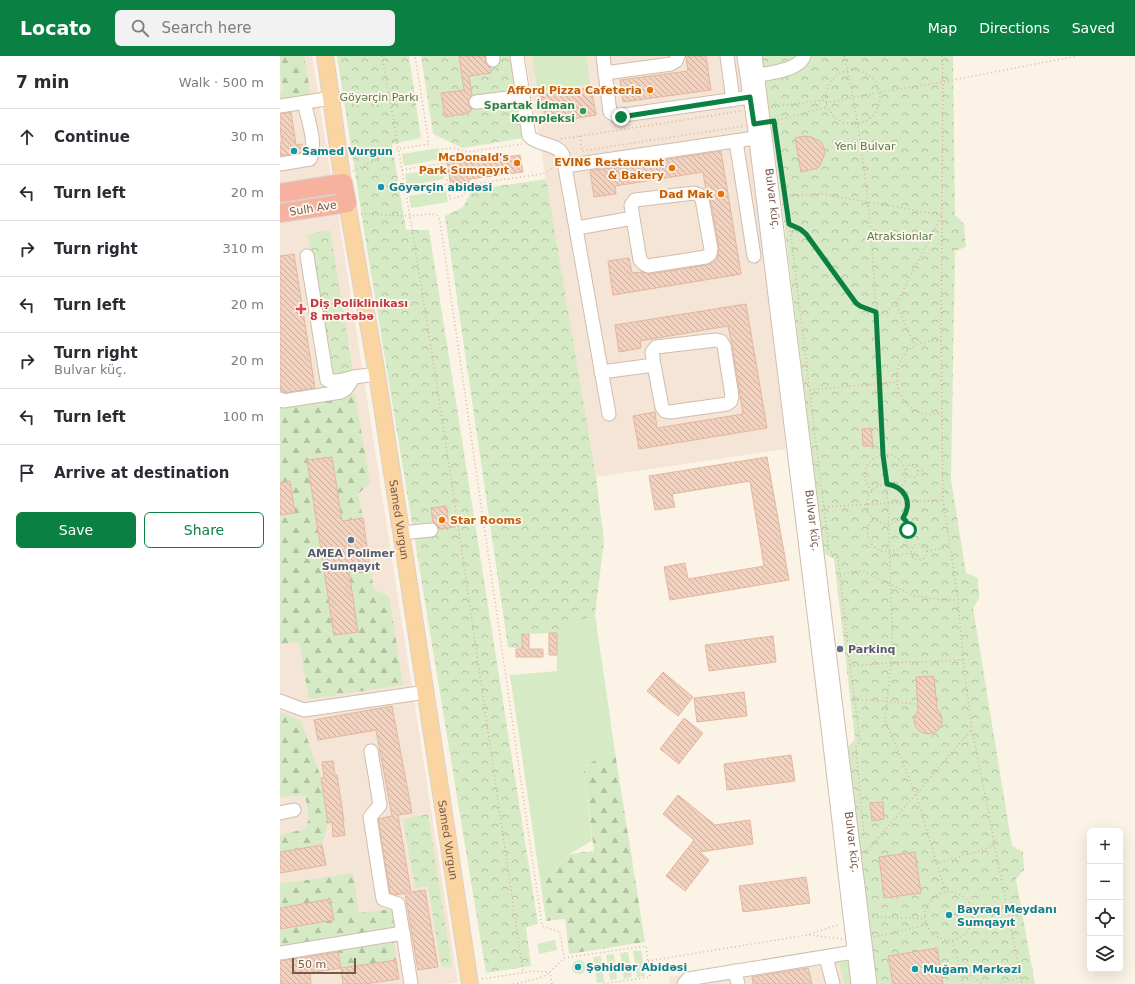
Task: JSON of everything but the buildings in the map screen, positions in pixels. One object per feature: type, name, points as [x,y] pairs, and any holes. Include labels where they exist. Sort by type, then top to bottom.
[{"type":"highway","name":"Sulh Ave","points":[[280,193],[343,178]]},
{"type":"highway","name":"Samed Vurgun","points":[[343,178],[348,209]]},
{"type":"highway","name":"Sulh Ave","points":[[280,213],[348,209]]},
{"type":"main road","name":"Samed Vurgun","points":[[325,56],[343,178]]},
{"type":"main road","name":"Samed Vurgun","points":[[348,209],[377,374],[426,692],[476,981]]},
{"type":"street","points":[[517,56],[529,136],[533,141],[558,148],[562,152],[609,414]]},
{"type":"street","points":[[603,56],[610,112],[617,116],[750,97]]},
{"type":"street","points":[[605,73],[671,64],[676,61],[678,56]]},
{"type":"street","points":[[727,56],[733,100]]},
{"type":"street","name":"Bulvar küç.","points":[[744,56],[750,97],[764,125]]},
{"type":"street","name":"Bulvar küç.","points":[[755,56],[811,544]]},
{"type":"street","points":[[758,76],[790,68],[798,64],[804,56]]},
{"type":"street","points":[[476,102],[522,96]]},
{"type":"street","points":[[280,106],[332,98]]},
{"type":"street","points":[[280,164],[310,159],[313,154],[314,146],[304,102]]},
{"type":"street","name":"Bulvar küç.","points":[[764,125],[755,138],[811,544],[856,920],[870,984]]},
{"type":"street","points":[[565,166],[755,138]]},
{"type":"street","points":[[736,141],[754,256]]},
{"type":"street","points":[[694,193],[699,195],[702,199],[711,249],[710,254],[706,257],[648,266],[640,260],[633,218],[631,205],[635,200],[694,193]]},
{"type":"street","points":[[576,228],[633,218]]},
{"type":"street","points":[[307,256],[327,380],[340,381],[354,377],[377,374]]},
{"type":"street","points":[[716,340],[721,341],[724,346],[732,396],[731,401],[727,404],[670,412],[665,411],[662,407],[654,365],[652,352],[656,347],[716,340]]},
{"type":"street","points":[[601,372],[654,365]]},
{"type":"street","points":[[280,399],[283,400],[341,392],[346,389],[354,377]]},
{"type":"street","points":[[401,533],[431,530]]},
{"type":"street","points":[[280,701],[304,710],[426,692]]},
{"type":"street","points":[[371,751],[380,805],[370,817],[383,900],[398,904],[411,984]]},
{"type":"street","points":[[280,812],[294,810]]},
{"type":"street","name":"Bulvar küç.","points":[[856,920],[854,952],[858,984]]},
{"type":"street","points":[[280,953],[403,933]]},
{"type":"street","points":[[684,984],[688,979],[854,952]]},
{"type":"street","points":[[826,956],[832,984]]},
{"type":"street","points":[[735,971],[738,984]]},
{"type":"path","points":[[382,56],[402,170],[447,453],[523,972]]},
{"type":"path","points":[[343,178],[398,149],[429,144],[415,56]]},
{"type":"path","points":[[844,56],[858,125],[869,202],[883,455],[887,484],[892,630],[891,663],[885,720],[916,794],[945,891]]},
{"type":"path","points":[[942,56],[941,341],[943,500],[958,600],[963,660],[972,729],[1022,984]]},
{"type":"path","points":[[826,103],[1077,56]]},
{"type":"path","points":[[847,70],[858,70],[868,74],[876,82],[880,92],[880,103],[876,113],[868,121],[858,125],[848,125],[839,122],[832,116],[825,100],[826,90],[830,81],[838,74],[847,70]]},
{"type":"path","points":[[769,107],[825,100]]},
{"type":"path","points":[[745,111],[580,136],[582,151],[764,125],[827,107]]},
{"type":"path","points":[[764,125],[786,195],[829,550],[838,558],[860,741],[856,747],[864,837]]},
{"type":"path","points":[[524,144],[467,152],[454,148],[442,149],[450,199],[462,196],[473,184],[529,176]]},
{"type":"path","points":[[402,170],[444,163]]},
{"type":"path","points":[[405,190],[447,184]]},
{"type":"path","points":[[780,196],[822,194],[942,215]]},
{"type":"path","points":[[348,209],[362,214],[409,216],[431,214],[437,216],[440,221],[542,926],[560,932],[564,958]]},
{"type":"path","points":[[876,319],[896,304],[942,215]]},
{"type":"path","points":[[789,224],[800,229],[806,234],[856,303],[876,312]]},
{"type":"path","points":[[896,304],[915,345]]},
{"type":"path","points":[[941,341],[927,341],[915,345],[904,355],[897,368],[896,382],[901,397],[912,408],[926,414],[942,414]]},
{"type":"path","points":[[804,391],[896,382]]},
{"type":"path","points":[[872,491],[866,481],[865,469],[872,459],[883,455],[895,457],[903,465],[909,477],[917,475],[918,471]]},
{"type":"path","points":[[900,489],[905,479],[907,466],[912,464],[916,466],[918,471]]},
{"type":"path","points":[[918,471],[924,471]]},
{"type":"path","points":[[887,484],[896,486],[906,497],[906,513],[903,518],[896,523],[880,523],[870,514],[867,505],[869,495],[872,491],[879,486],[887,484]]},
{"type":"path","points":[[818,507],[943,500]]},
{"type":"path","points":[[873,518],[868,527],[868,536],[872,545],[880,550],[890,552],[898,550],[902,547],[907,539],[908,530],[906,521],[903,518]]},
{"type":"path","points":[[916,544],[924,546],[927,551],[924,559],[920,561],[915,560],[910,553],[911,548],[916,544]]},
{"type":"path","points":[[927,551],[950,547]]},
{"type":"path","points":[[890,556],[910,553]]},
{"type":"path","points":[[840,575],[853,571],[865,572],[891,583],[915,596],[935,600],[958,600]]},
{"type":"path","points":[[850,666],[963,660]]},
{"type":"path","points":[[854,699],[918,704]]},
{"type":"path","points":[[866,860],[865,852],[972,729]]},
{"type":"path","points":[[936,864],[995,846]]},
{"type":"path","points":[[945,891],[956,892],[966,898],[972,907],[973,912],[970,928],[963,936],[953,941],[942,940],[932,934],[926,925],[924,914],[927,903],[935,895],[945,891]]},
{"type":"path","points":[[973,912],[1007,909]]},
{"type":"path","points":[[648,961],[807,935],[856,920],[873,917],[925,919]]},
{"type":"path","points":[[875,931],[876,937]]},
{"type":"path","points":[[953,941],[963,984]]},
{"type":"path","points":[[513,984],[537,980],[550,972],[564,958],[646,946],[650,977],[601,984]]},
{"type":"path","points":[[960,969],[983,984]]},
{"type":"path","points":[[476,981],[523,972],[550,972]]},
{"type":"path","points":[[550,972],[552,984]]},
{"type":"path","points":[[997,984],[1021,977]]},
{"type":"shaded area","points":[[280,56],[312,56],[331,176],[280,185]]},
{"type":"shaded area","points":[[525,56],[737,56],[747,125],[786,449],[596,477]]},
{"type":"shaded area","points":[[338,213],[458,982],[446,984],[280,984],[280,222]]},
{"type":"shaded area","points":[[850,950],[854,984],[670,984],[669,977]]},
{"type":"green space","points":[[280,56],[304,56],[311,97],[280,102],[280,92],[283,91],[280,73]]},
{"type":"green space","name":"Göyərçin Parkı","points":[[337,56],[409,56],[421,138],[392,144],[406,230],[429,230],[538,924],[526,927],[531,966],[486,973],[365,237]]},
{"type":"green space","points":[[421,56],[511,56],[523,138],[463,148],[433,134]]},
{"type":"green space","points":[[532,56],[586,56],[590,84],[538,92]]},
{"type":"green space","name":"Yeni Bulvar","points":[[762,56],[953,56],[955,215],[964,224],[966,247],[955,251],[951,480],[966,573],[978,578],[979,599],[973,608],[1012,846],[1023,852],[1024,870],[1016,879],[1035,984],[876,984],[848,747],[855,739],[834,559],[824,553],[781,196]]},
{"type":"green space","points":[[439,148],[441,159],[404,166],[402,154]]},
{"type":"green space","points":[[442,168],[444,179],[407,186],[405,174]]},
{"type":"green space","points":[[546,179],[596,477],[604,542],[595,614],[557,633],[522,634],[522,649],[508,647],[445,216],[463,207],[472,190]]},
{"type":"green space","points":[[446,190],[448,202],[411,208],[409,196]]},
{"type":"green space","points":[[330,230],[353,373],[331,375],[308,234]]},
{"type":"green space","points":[[355,394],[370,483],[358,494],[363,518],[342,521],[332,457],[308,460],[334,635],[358,631],[348,565],[369,562],[374,590],[389,596],[403,685],[309,699],[299,642],[280,644],[280,515],[295,512],[290,481],[280,483],[280,405]]},
{"type":"green space","points":[[595,614],[615,752],[583,766],[592,841],[569,854],[541,886],[510,675],[557,671],[557,633]]},
{"type":"green space","points":[[280,712],[301,721],[321,778],[328,823],[322,845],[280,852],[280,835],[305,829],[309,818],[305,795],[280,797]]},
{"type":"green space","points":[[615,752],[645,942],[569,954],[565,919],[546,921],[541,886],[569,854],[594,851],[583,766]]},
{"type":"green space","points":[[428,814],[452,966],[441,967],[428,886],[415,888],[403,819]]},
{"type":"green space","points":[[353,873],[359,913],[393,909],[395,928],[280,947],[280,929],[334,919],[330,899],[280,908],[280,884]]},
{"type":"green space","points":[[394,940],[396,960],[341,968],[337,948]]},
{"type":"green space","points":[[555,940],[557,950],[539,954],[537,944]]},
{"type":"green space","points":[[641,950],[645,976],[637,977],[633,951]]},
{"type":"green space","points":[[628,952],[632,977],[624,979],[620,953]]},
{"type":"green space","points":[[614,954],[617,979],[610,980],[606,955]]},
{"type":"green space","points":[[601,956],[604,982],[597,983],[593,957]]},
{"type":"green space","points":[[848,959],[852,984],[844,984],[839,964],[833,965],[833,961]]},
{"type":"green space","points":[[576,960],[582,960],[586,964],[586,970],[582,974],[576,974],[572,970],[572,964]]},
{"type":"place","name":"Afford Pizza Cafeteria","points":[[650,90]]},
{"type":"place","name":"Spartak İdman Kompleksi","points":[[583,111]]},
{"type":"place","name":"Samed Vurgun","points":[[294,151]]},
{"type":"place","name":"McDonald's Park Sumqayıt","points":[[517,163]]},
{"type":"place","name":"EVIN6 Restaurant & Bakery","points":[[672,168]]},
{"type":"place","name":"Göyərçin abidəsi","points":[[381,187]]},
{"type":"place","name":"Dad Mak","points":[[721,194]]},
{"type":"place","name":"Diş Poliklinikası 8 mərtəbə","points":[[301,309]]},
{"type":"place","name":"Star Rooms","points":[[442,520]]},
{"type":"place","name":"AMEA Polimer Sumqayıt","points":[[351,540]]},
{"type":"place","name":"Parkinq","points":[[840,649]]},
{"type":"place","name":"Bayraq Meydanı Sumqayıt","points":[[949,915]]},
{"type":"place","name":"Şəhidlər Abidəsi","points":[[578,967]]},
{"type":"place","name":"Muğam Mərkəzi","points":[[915,969]]},
{"type":"route","points":[[621,117],[750,97],[754,124],[774,121],[786,195],[789,224],[800,229],[806,234],[856,303],[876,312],[883,455],[887,484],[896,486],[904,493],[906,497],[907,508],[903,518],[906,521],[908,530]]},
{"type":"park label","name":"Atraksionlar","points":[[900,236]]}]
